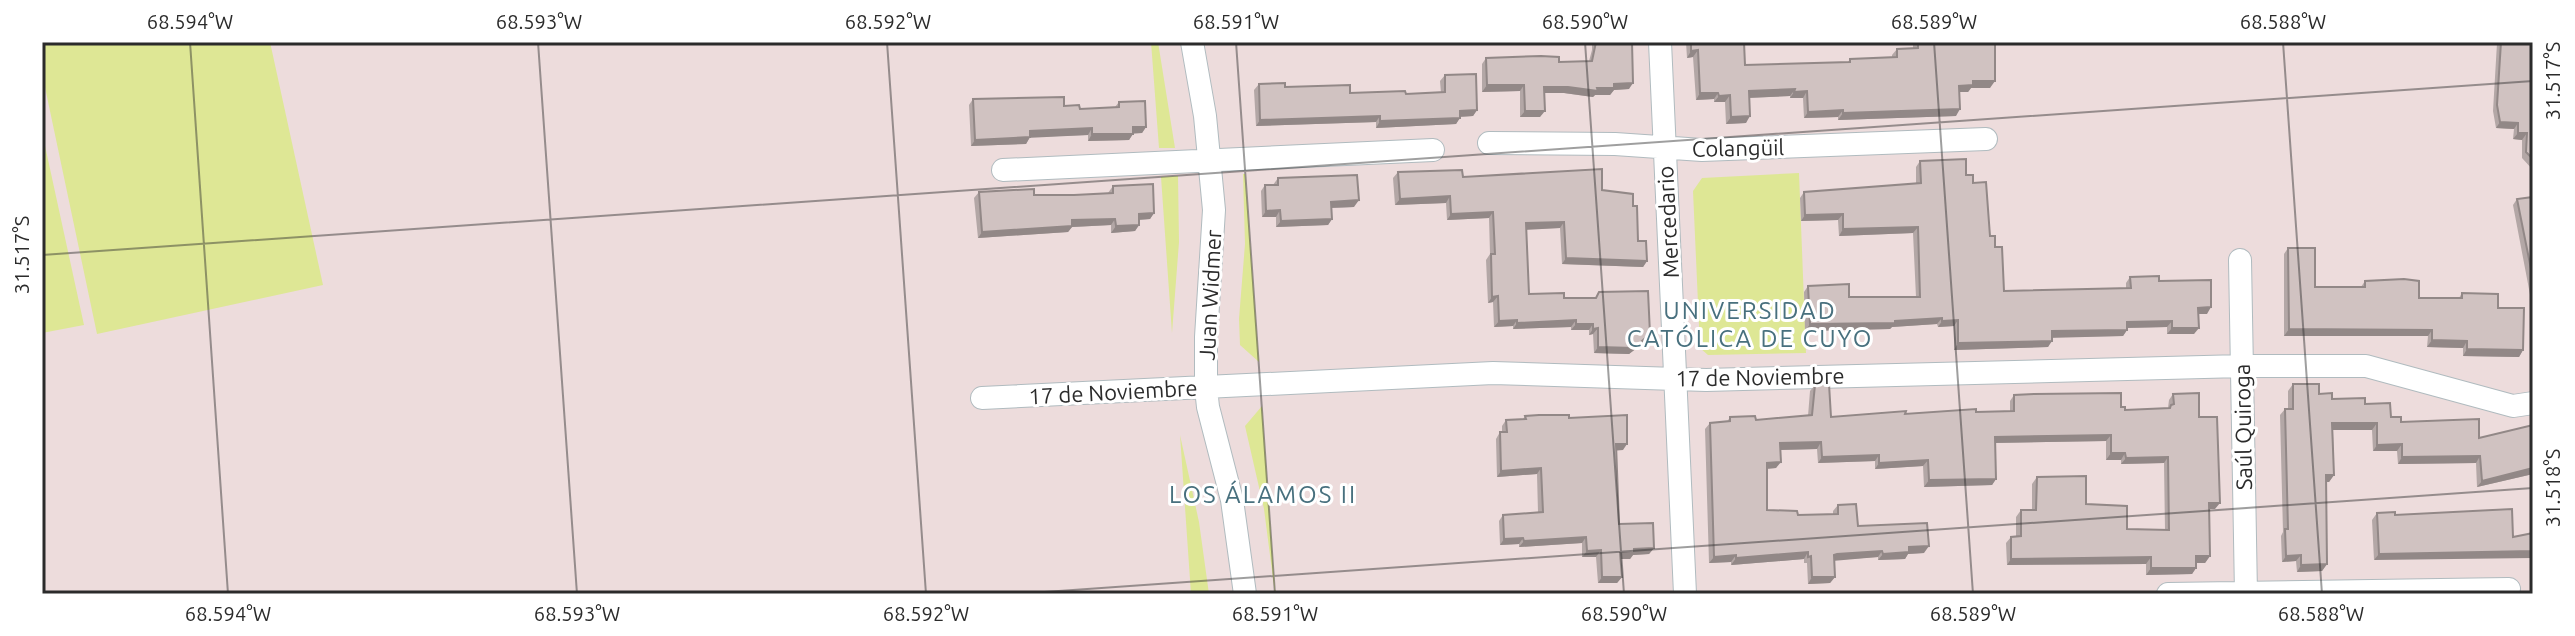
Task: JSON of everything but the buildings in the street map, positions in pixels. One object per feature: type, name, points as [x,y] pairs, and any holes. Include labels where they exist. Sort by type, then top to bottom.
[{"type":"street","name":"Juan Widmer","points":[[1192,42],[1205,116],[1214,231],[1206,388],[1232,500],[1245,594]]},
{"type":"street","name":"Mercedario","points":[[1660,42],[1685,594]]},
{"type":"street","name":"Colangüil","points":[[1489,143],[1615,144],[1702,150],[1986,139]]},
{"type":"street","points":[[1003,170],[1433,150]]},
{"type":"street","name":"Saúl Quiroga","points":[[2240,260],[2246,593]]},
{"type":"street","name":"17 de Noviembre","points":[[982,398],[1493,373],[1675,378],[2366,366],[2513,406],[2533,403]]},
{"type":"street","points":[[2168,594],[2509,589]]},
{"type":"green space","points":[[42,42],[270,42],[323,285],[97,334],[42,73]]},
{"type":"green space","points":[[1151,42],[1158,42],[1175,148],[1159,148]]},
{"type":"green space","points":[[42,132],[84,325],[42,333]]},
{"type":"green space","points":[[1799,173],[1806,353],[1708,355],[1700,348],[1693,191],[1702,178]]},
{"type":"green space","points":[[1243,174],[1259,362],[1240,345],[1245,244]]},
{"type":"green space","points":[[1178,176],[1179,242],[1172,333],[1161,177]]},
{"type":"green space","points":[[1262,406],[1275,590],[1280,594],[1275,594],[1264,509],[1245,426]]},
{"type":"green space","points":[[1180,435],[1199,522],[1209,594],[1191,594]]},
{"type":"district","name":"UNIVERSIDAD CATÓLICA DE CUYO","points":[[1750,325]]},
{"type":"district","name":"LOS ÁLAMOS II","points":[[1263,495]]}]
